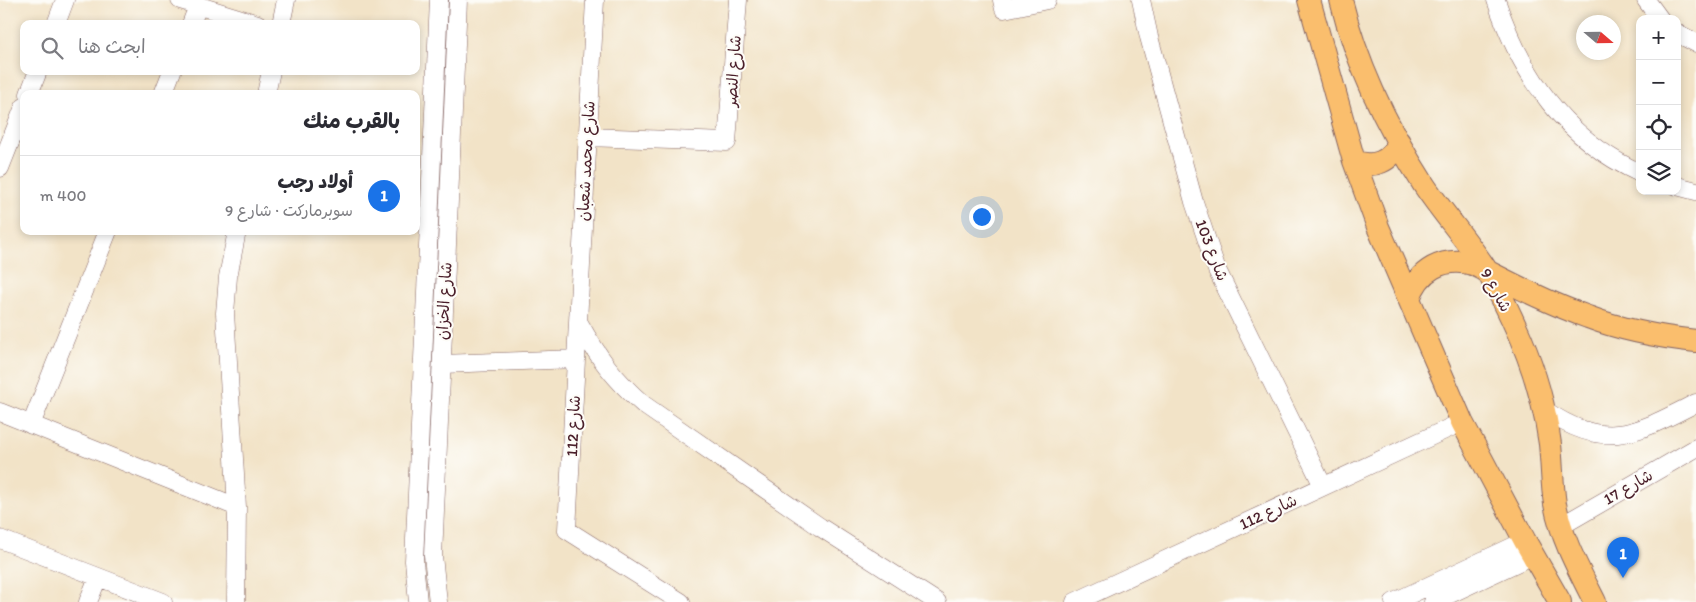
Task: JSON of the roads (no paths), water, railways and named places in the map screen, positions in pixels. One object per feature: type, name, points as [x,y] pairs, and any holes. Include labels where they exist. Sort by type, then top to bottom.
[{"type":"main road","points":[[1309,0],[1354,161],[1378,227],[1462,422],[1560,602]]},
{"type":"main road","name":"شارع 9","points":[[1341,0],[1363,67],[1380,106],[1399,142],[1425,186],[1487,271],[1522,341],[1532,368],[1543,409],[1549,442],[1555,504],[1560,526],[1571,556],[1595,602]]},
{"type":"main road","points":[[1354,161],[1366,165],[1378,164],[1393,154],[1399,142]]},
{"type":"main road","points":[[1409,299],[1415,284],[1426,272],[1440,264],[1465,262],[1589,318],[1633,331],[1696,341]]},
{"type":"street","points":[[58,20],[65,0]]},
{"type":"street","points":[[180,0],[245,20]]},
{"type":"street","points":[[282,20],[286,0]]},
{"type":"street","name":"شارع الخزان","points":[[418,602],[414,561],[439,0]]},
{"type":"street","name":"شارع الخزان","points":[[438,602],[433,556],[458,0]]},
{"type":"street","name":"شارع محمد شعبان","points":[[578,323],[595,0]]},
{"type":"street","name":"شارع النصر","points":[[587,137],[727,142],[738,0]]},
{"type":"street","points":[[1003,4],[1048,0]]},
{"type":"street","name":"شارع 103","points":[[1141,0],[1149,37],[1194,202],[1217,270],[1323,486]]},
{"type":"street","points":[[1496,0],[1506,30],[1527,71],[1552,106],[1582,137],[1618,164],[1636,171]]},
{"type":"street","points":[[1646,0],[1657,15]]},
{"type":"street","points":[[192,20],[198,6]]},
{"type":"street","points":[[1681,35],[1696,43]]},
{"type":"street","points":[[31,90],[36,75]]},
{"type":"street","points":[[165,90],[170,75]]},
{"type":"street","points":[[267,90],[270,75]]},
{"type":"street","points":[[0,168],[20,117]]},
{"type":"street","points":[[431,180],[450,178]]},
{"type":"street","points":[[1681,187],[1696,191]]},
{"type":"street","points":[[31,425],[106,235]]},
{"type":"street","points":[[236,235],[228,277],[225,314],[237,507],[236,602]]},
{"type":"street","points":[[578,323],[605,365],[623,388],[644,405],[820,527],[937,602]]},
{"type":"street","name":"شارع 112","points":[[578,323],[567,530],[681,602]]},
{"type":"street","points":[[442,364],[576,359]]},
{"type":"street","points":[[1543,409],[1577,429],[1612,434],[1638,431],[1696,403]]},
{"type":"street","points":[[0,412],[237,507]]},
{"type":"street","name":"شارع 112","points":[[1075,602],[1462,422]]},
{"type":"street","name":"شارع 17","points":[[1560,526],[1696,448]]},
{"type":"street","points":[[0,539],[163,602]]},
{"type":"street","points":[[1394,602],[1529,548]]},
{"type":"street","points":[[1433,602],[1529,548]]},
{"type":"street","points":[[88,602],[98,577]]},
{"type":"place","name":"أولاد رجب","points":[[1623,578]]}]
